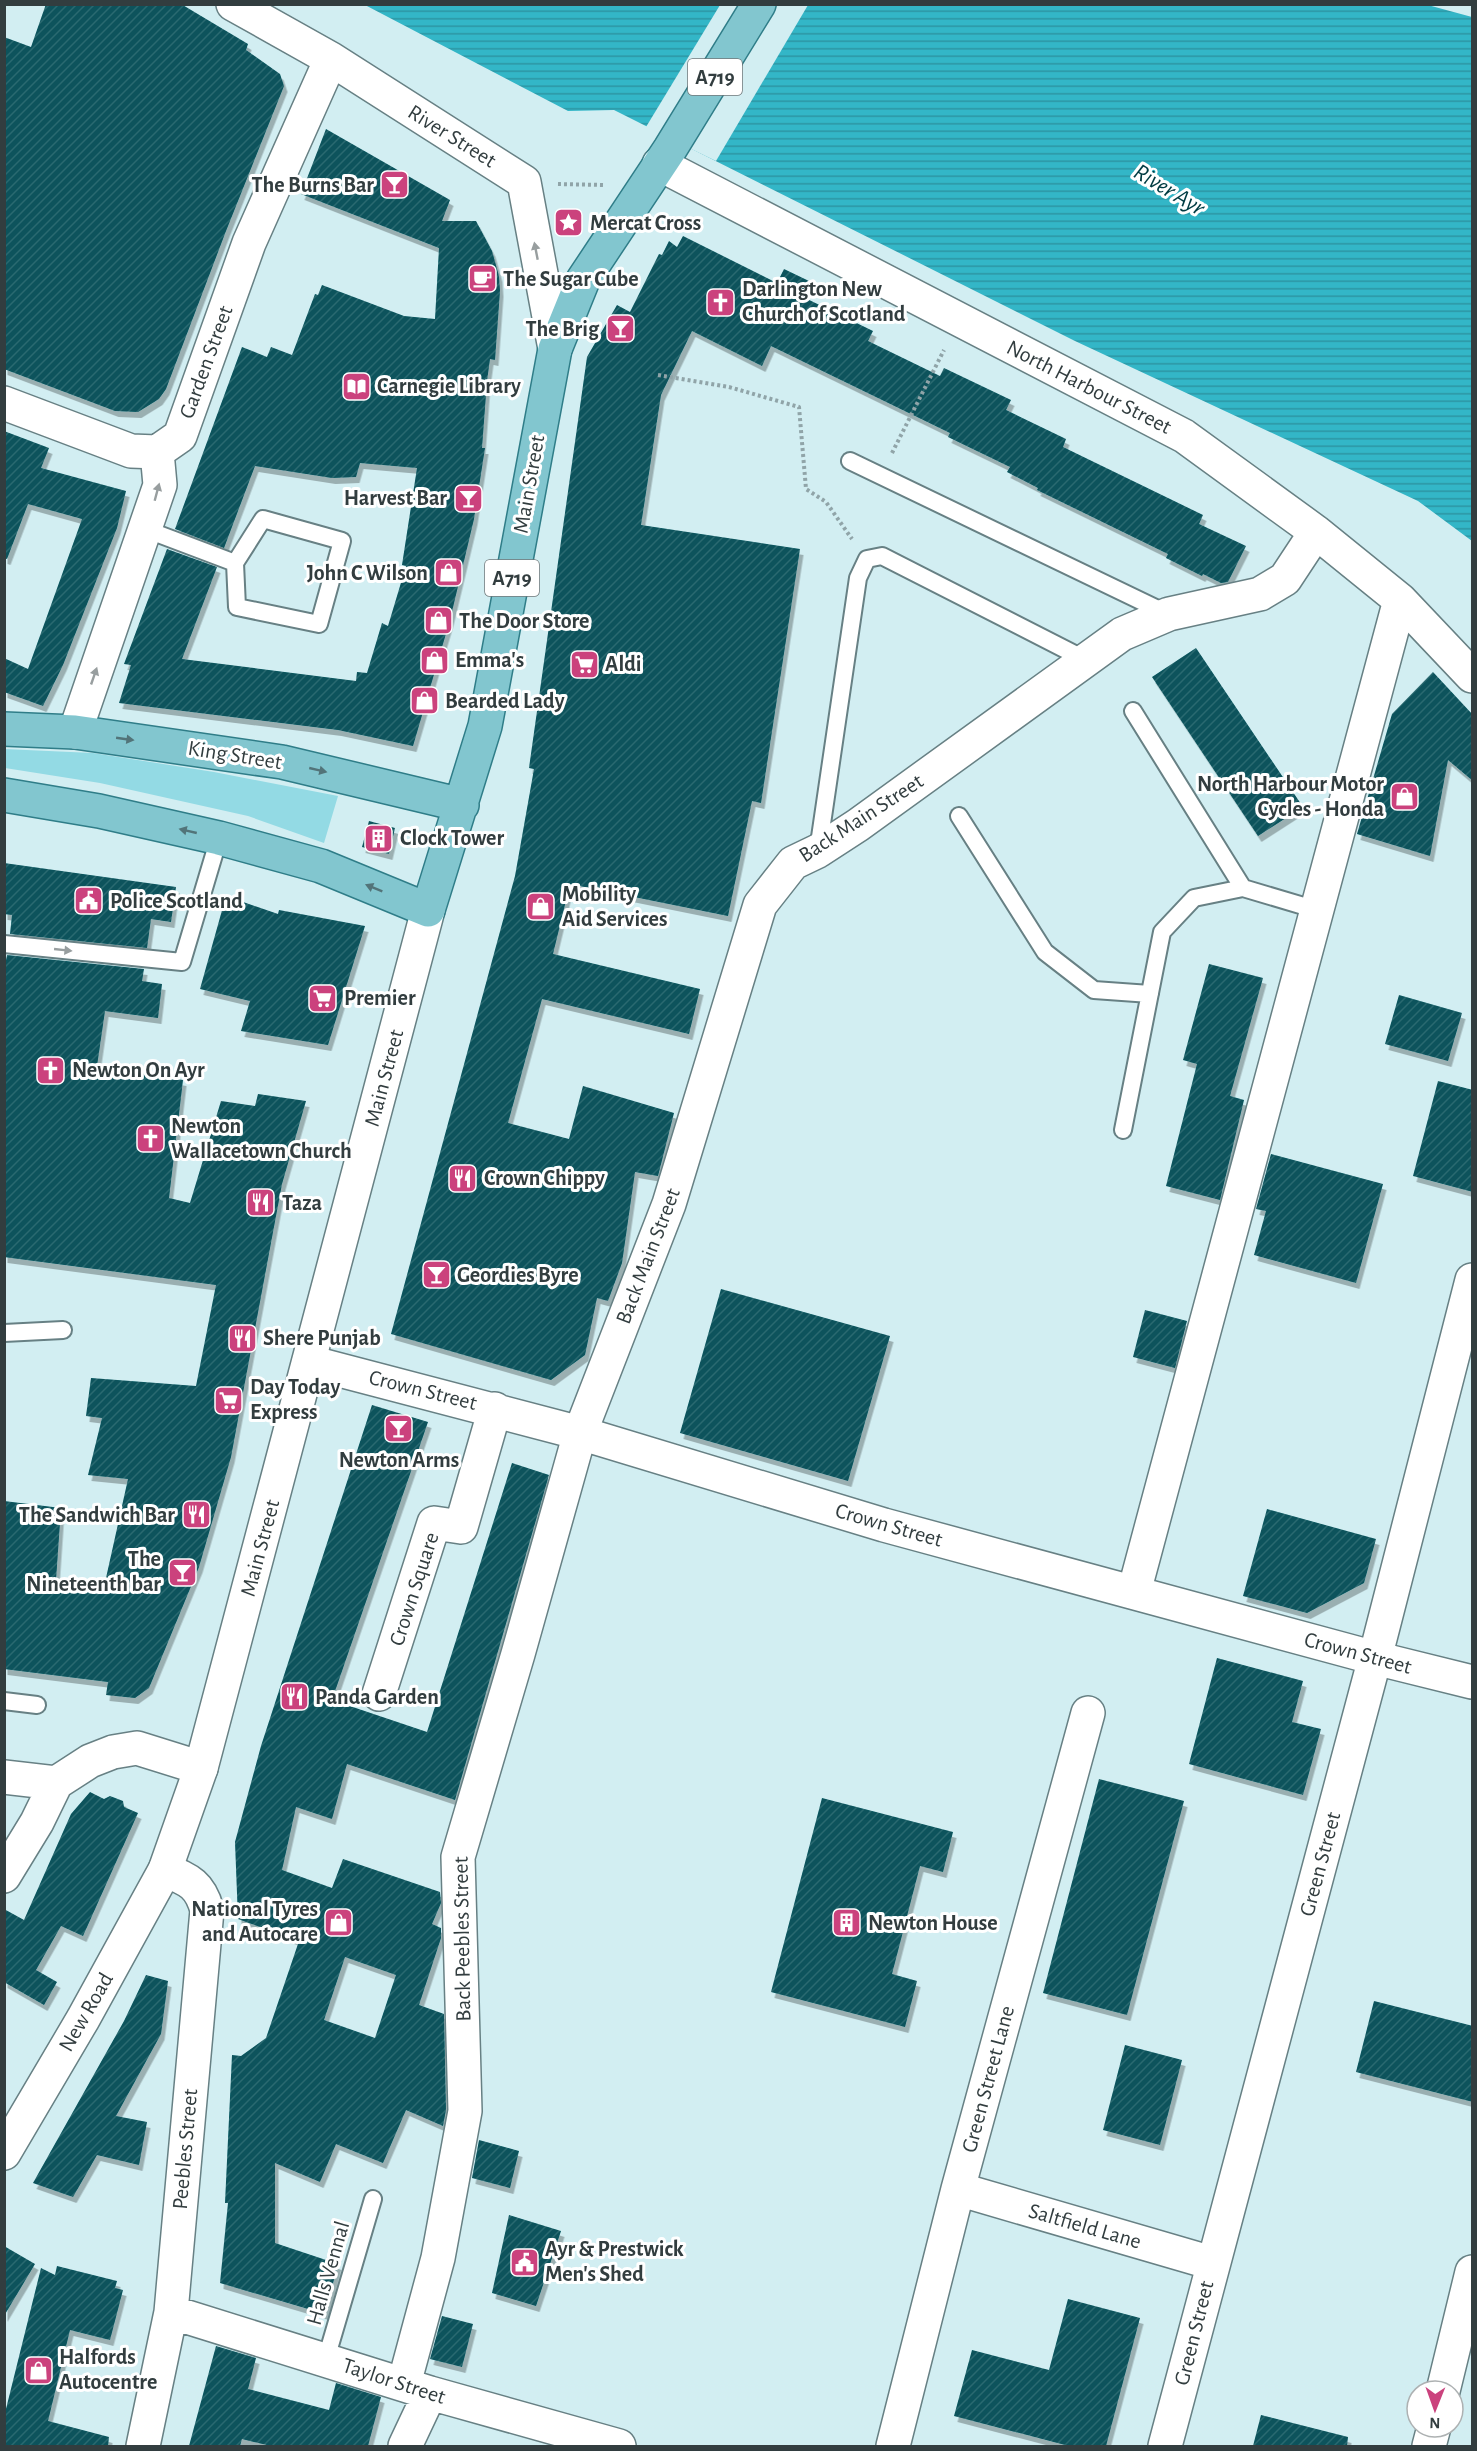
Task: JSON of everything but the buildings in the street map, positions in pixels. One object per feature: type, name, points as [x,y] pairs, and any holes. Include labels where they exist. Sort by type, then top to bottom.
[{"type":"main road","name":"A719","points":[[555,349],[583,280],[640,196],[759,4]]},
{"type":"main road","name":"Main Street","points":[[428,910],[485,726],[555,349]]},
{"type":"main road","name":"King Street","points":[[4,729],[75,732],[282,762],[462,805]]},
{"type":"main road","points":[[4,795],[99,811],[219,838],[321,866],[428,910]]},
{"type":"street","name":"River Street","points":[[233,4],[331,59],[524,182]]},
{"type":"street","name":"Garden Street","points":[[157,452],[180,436],[249,243],[331,59]]},
{"type":"street","name":"North Harbour Street","points":[[664,157],[959,320],[1184,436],[1316,532],[1400,600],[1473,676]]},
{"type":"street","points":[[524,182],[555,349]]},
{"type":"street","points":[[4,403],[131,451],[157,452],[160,485],[75,732]]},
{"type":"street","name":"Back Main Street","points":[[580,1433],[669,1204],[760,905],[793,863],[818,851],[858,825],[1122,634],[1169,614],[1260,594],[1285,579],[1316,532]]},
{"type":"street","points":[[1134,1592],[1400,600]]},
{"type":"street","name":"Main Street","points":[[165,1870],[201,1768],[428,910]]},
{"type":"street","name":"Green Street","points":[[1165,2446],[1473,1280]]},
{"type":"street","name":"Crown Street","points":[[309,1362],[580,1433],[884,1525],[1375,1658],[1473,1682]]},
{"type":"street","name":"Crown Square","points":[[379,1694],[434,1523],[461,1527],[495,1409]]},
{"type":"street","name":"Back Peebles Street","points":[[405,2446],[465,2111],[458,1857],[580,1433]]},
{"type":"street","name":"Green Street Lane","points":[[893,2446],[958,2189],[1088,1713]]},
{"type":"street","points":[[4,1876],[37,1822],[56,1783],[90,1761],[112,1752],[137,1748],[201,1768]]},
{"type":"street","points":[[4,1777],[56,1783]]},
{"type":"street","name":"New Road","points":[[4,2153],[83,2019],[165,1870]]},
{"type":"street","name":"Peebles Street","points":[[143,2446],[171,2312],[207,1910],[202,1892],[188,1880],[165,1870]]},
{"type":"street","name":"Saltfield Lane","points":[[958,2189],[1212,2263]]},
{"type":"street","points":[[1446,2379],[1473,2272]]},
{"type":"street","name":"Taylor Street","points":[[171,2312],[417,2389],[619,2446]]},
{"type":"lane","points":[[850,461],[1169,614]]},
{"type":"lane","points":[[263,519],[342,541],[319,624],[237,607],[235,563],[263,519]]},
{"type":"lane","points":[[145,529],[235,563]]},
{"type":"lane","points":[[818,851],[858,578],[867,559],[882,556],[1086,660]]},
{"type":"lane","points":[[1133,711],[1243,888]]},
{"type":"lane","points":[[959,816],[1045,952],[1094,990],[1150,994]]},
{"type":"lane","points":[[4,944],[182,962],[219,838]]},
{"type":"lane","points":[[1122,1130],[1162,932],[1194,898],[1243,888],[1317,910]]},
{"type":"lane","points":[[4,1333],[63,1330]]},
{"type":"lane","points":[[4,1701],[37,1705]]},
{"type":"lane","name":"Halls Vennal","points":[[326,2359],[373,2199]]},
{"type":"path","points":[[524,182],[612,186],[640,196]]},
{"type":"path","points":[[880,476],[959,320]]},
{"type":"path","points":[[658,375],[729,387],[799,407],[806,489],[826,502],[867,559]]},
{"type":"shaded area","points":[[4,749],[93,753],[214,772],[338,796],[324,843],[248,816],[100,783],[5,768]]},
{"type":"water","name":"River Ayr","points":[[1424,4],[1472,17],[1472,541],[1418,501],[1075,341],[614,110],[568,111],[365,5]]},
{"type":"pier","points":[[720,5],[808,5],[716,161],[646,127]]},
{"type":"place","name":"The Burns Bar","points":[[395,185]]},
{"type":"place","name":"Mercat Cross","points":[[569,223]]},
{"type":"place","name":"The Sugar Cube","points":[[482,279]]},
{"type":"place","name":"Darlington New Church of Scotland","points":[[721,302]]},
{"type":"place","name":"The Brig","points":[[620,329]]},
{"type":"place","name":"Carnegie Library","points":[[356,386]]},
{"type":"place","name":"Harvest Bar","points":[[468,498]]},
{"type":"place","name":"John C Wilson","points":[[449,573]]},
{"type":"place","name":"The Door Store","points":[[438,621]]},
{"type":"place","name":"Emma's","points":[[434,660]]},
{"type":"place","name":"Aldi","points":[[584,664]]},
{"type":"place","name":"Bearded Lady","points":[[424,701]]},
{"type":"place","name":"North Harbour Motor Cycles - Honda","points":[[1405,797]]},
{"type":"place","name":"Clock Tower","points":[[379,838]]},
{"type":"place","name":"Police Scotland","points":[[89,901]]},
{"type":"place","name":"Mobility Aid Services","points":[[541,907]]},
{"type":"place","name":"Premier","points":[[323,998]]},
{"type":"place","name":"Newton On Ayr","points":[[51,1070]]},
{"type":"place","name":"Newton Wallacetown Church","points":[[150,1139]]},
{"type":"place","name":"Crown Chippy","points":[[463,1178]]},
{"type":"place","name":"Taza","points":[[261,1203]]},
{"type":"place","name":"Geordies Byre","points":[[436,1275]]},
{"type":"place","name":"Shere Punjab","points":[[242,1338]]},
{"type":"place","name":"Day Today Express","points":[[229,1400]]},
{"type":"place","name":"Newton Arms","points":[[399,1428]]},
{"type":"place","name":"The Sandwich Bar","points":[[196,1515]]},
{"type":"place","name":"The Nineteenth bar","points":[[182,1572]]},
{"type":"place","name":"Panda Garden","points":[[294,1697]]},
{"type":"place","name":"National Tyres and Autocare","points":[[339,1922]]},
{"type":"place","name":"Newton House","points":[[847,1923]]},
{"type":"place","name":"Ayr & Prestwick Men's Shed","points":[[524,2262]]},
{"type":"place","name":"Halfords Autocentre","points":[[38,2370]]}]
